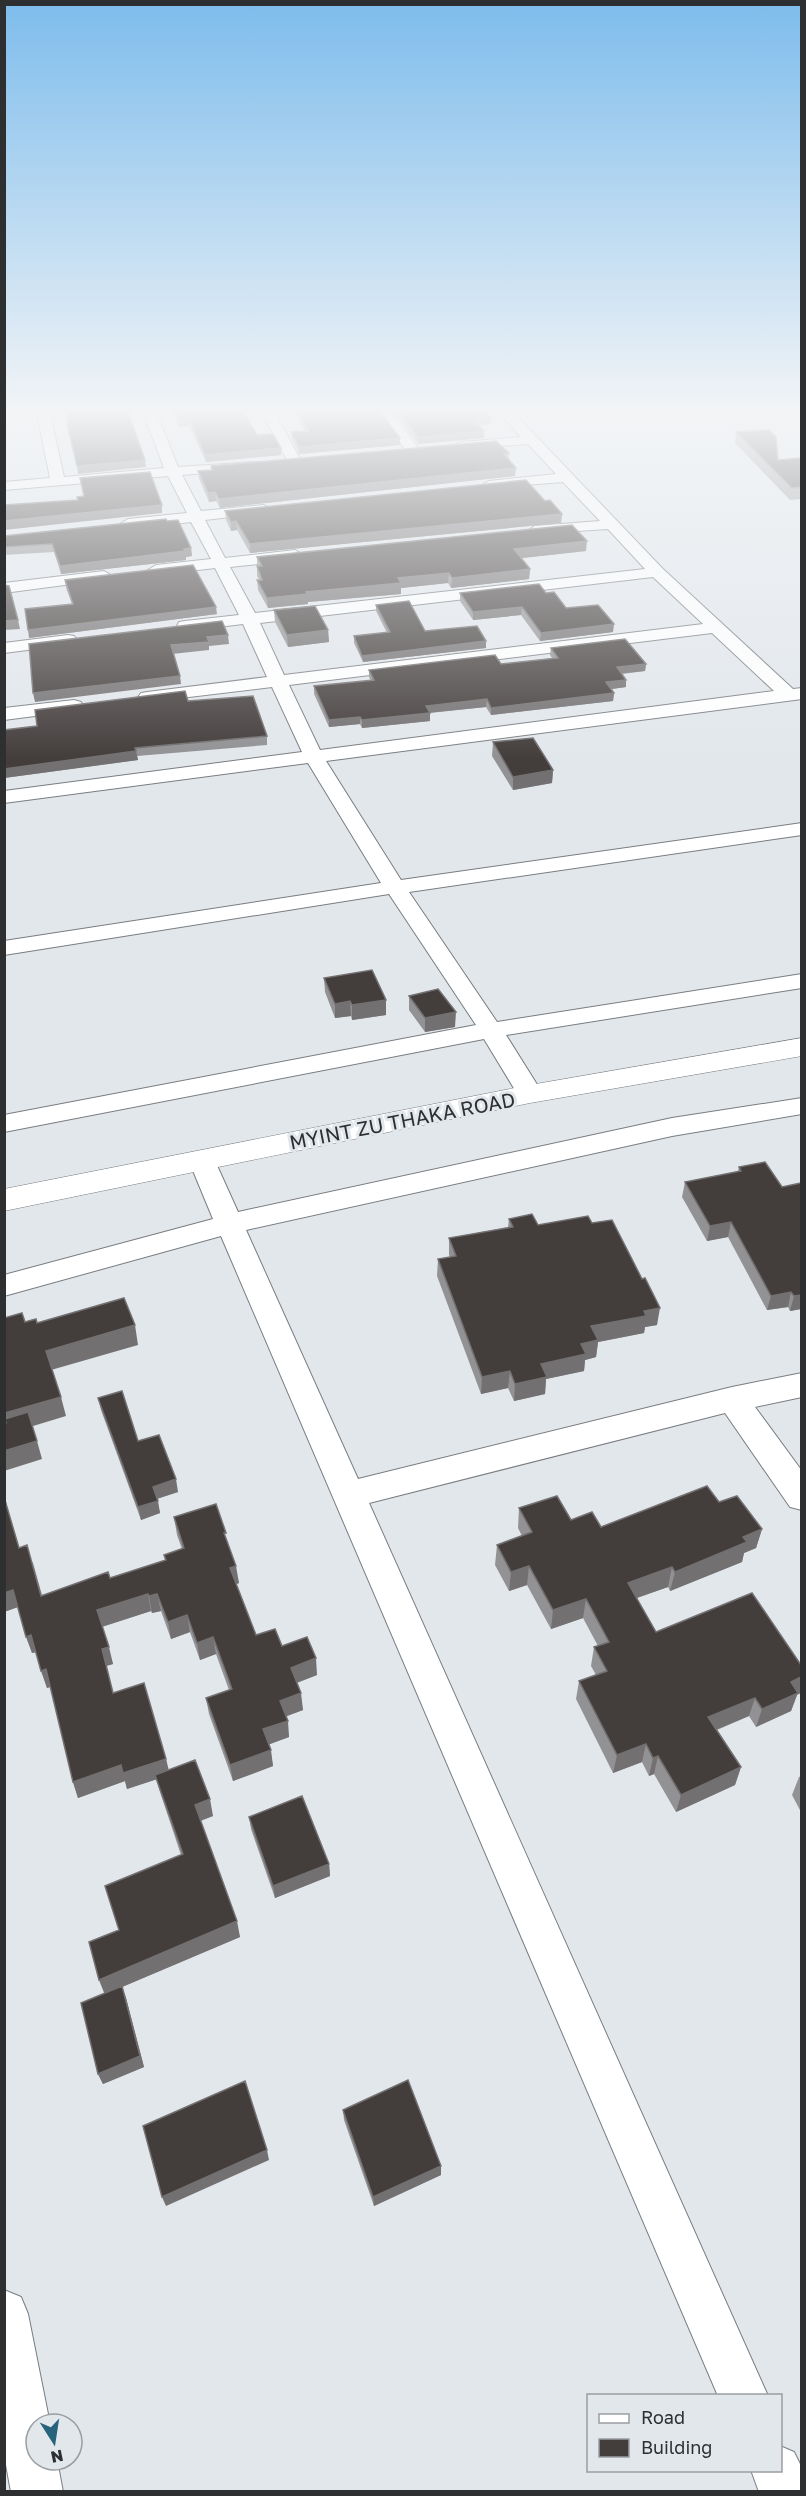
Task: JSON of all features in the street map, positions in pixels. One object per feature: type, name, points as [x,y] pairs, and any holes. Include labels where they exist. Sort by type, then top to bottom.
[{"type":"street","points":[[202,525],[249,618],[313,756],[530,1094]]},
{"type":"street","points":[[517,533],[596,525]]},
{"type":"street","points":[[612,525],[657,572],[795,694]]},
{"type":"street","points":[[141,572],[316,553]]},
{"type":"street","points":[[167,628],[657,572]]},
{"type":"street","points":[[4,588],[118,575]]},
{"type":"street","points":[[135,699],[717,627]]},
{"type":"street","points":[[4,648],[86,638]]},
{"type":"street","points":[[4,797],[795,694]]},
{"type":"street","points":[[4,714],[88,704]]},
{"type":"street","points":[[4,948],[395,887],[801,829]]},
{"type":"street","points":[[4,1124],[491,1030],[801,981]]},
{"type":"street","name":"MYINT ZU THAKA ROAD","points":[[4,1200],[530,1094],[801,1047]]},
{"type":"street","points":[[4,1286],[230,1224],[660,1130],[801,1106]]},
{"type":"street","points":[[202,1161],[742,2394]]},
{"type":"street","points":[[347,1495],[732,1399],[801,1386]]},
{"type":"street","points":[[732,1399],[801,1497]]},
{"type":"street","points":[[4,2314],[37,2492]]},
{"type":"street","points":[[777,2472],[786,2492]]},
{"type":"building","points":[[104,525],[181,525],[191,548],[184,549],[185,551],[60,566],[52,544],[4,547],[4,536]]},
{"type":"building","points":[[239,525],[443,525],[250,544]]},
{"type":"building","points":[[567,525],[572,525],[587,541],[514,549],[530,569],[452,578],[449,573],[398,578],[401,583],[267,598],[257,580],[262,580],[257,566],[262,566],[257,557]]},
{"type":"building","points":[[193,565],[216,607],[28,630],[25,609],[73,604],[65,580]]},
{"type":"building","points":[[539,584],[546,593],[554,592],[566,608],[598,605],[614,624],[541,633],[522,607],[473,612],[460,593]]},
{"type":"building","points":[[4,585],[9,586],[18,620],[4,621]]},
{"type":"building","points":[[409,601],[425,631],[477,626],[486,641],[362,656],[354,636],[390,632],[376,605]]},
{"type":"building","points":[[315,606],[328,630],[287,635],[274,610]]},
{"type":"building","points":[[222,621],[228,635],[207,637],[209,642],[171,645],[180,676],[33,693],[29,644]]},
{"type":"building","points":[[625,639],[646,664],[617,667],[626,680],[606,682],[614,693],[491,708],[487,699],[426,706],[430,713],[362,720],[360,717],[329,720],[314,686],[374,680],[369,670],[495,655],[501,664],[558,658],[551,648]]},
{"type":"building","points":[[185,691],[188,701],[253,696],[267,736],[135,748],[136,751],[4,769],[4,730],[37,726],[35,710]]},
{"type":"building","points":[[533,738],[553,770],[513,777],[493,742]]},
{"type":"building","points":[[372,970],[386,1000],[352,1005],[350,1001],[335,1004],[324,978]]},
{"type":"building","points":[[438,989],[456,1012],[425,1018],[409,996]]},
{"type":"building","points":[[765,1162],[782,1187],[801,1183],[801,1295],[794,1296],[791,1292],[771,1296],[731,1222],[710,1226],[685,1182],[741,1171],[739,1167]]},
{"type":"building","points":[[532,1214],[538,1225],[588,1216],[592,1223],[612,1220],[642,1279],[645,1278],[660,1308],[644,1311],[646,1316],[591,1326],[598,1340],[581,1344],[586,1354],[541,1364],[547,1377],[515,1384],[510,1371],[482,1377],[438,1259],[456,1256],[449,1238],[513,1227],[509,1219]]},
{"type":"building","points":[[124,1298],[135,1325],[46,1351],[61,1397],[5,1413],[4,1318],[22,1313],[25,1322],[36,1319],[37,1323]]},
{"type":"building","points":[[122,1391],[138,1441],[159,1435],[176,1479],[153,1487],[158,1501],[138,1507],[98,1398]]},
{"type":"building","points":[[28,1412],[37,1441],[4,1451],[5,1419]]},
{"type":"building","points":[[707,1486],[719,1502],[737,1496],[762,1529],[743,1537],[747,1542],[675,1572],[672,1567],[628,1583],[656,1632],[752,1593],[801,1665],[801,1677],[791,1682],[798,1693],[762,1709],[755,1698],[708,1717],[741,1767],[681,1795],[658,1756],[653,1758],[646,1744],[617,1755],[579,1681],[607,1671],[594,1647],[609,1642],[586,1599],[553,1610],[529,1566],[511,1572],[497,1545],[532,1532],[519,1508],[557,1496],[571,1520],[592,1512],[601,1527]]},
{"type":"building","points":[[4,1497],[19,1548],[27,1545],[41,1596],[108,1572],[110,1578],[166,1560],[164,1555],[184,1548],[174,1517],[216,1504],[236,1566],[230,1568],[256,1635],[275,1629],[282,1646],[307,1637],[316,1658],[291,1668],[301,1693],[280,1701],[288,1721],[263,1729],[271,1750],[230,1765],[206,1698],[232,1689],[213,1637],[197,1643],[187,1615],[168,1622],[157,1594],[149,1596],[148,1594],[97,1610],[109,1647],[102,1649],[113,1693],[144,1683],[166,1759],[123,1773],[121,1765],[73,1782],[46,1669],[41,1671],[31,1635],[26,1637],[13,1590],[4,1593]]},
{"type":"building","points":[[195,1760],[210,1799],[195,1805],[237,1921],[99,1980],[89,1942],[119,1930],[105,1886],[183,1854],[155,1775]]},
{"type":"building","points":[[302,1796],[329,1864],[273,1886],[249,1817]]},
{"type":"building","points":[[122,1986],[140,2056],[98,2074],[81,2003]]},
{"type":"building","points":[[408,2080],[441,2166],[373,2197],[343,2110]]},
{"type":"building","points":[[245,2081],[267,2150],[162,2197],[143,2126]]}]
